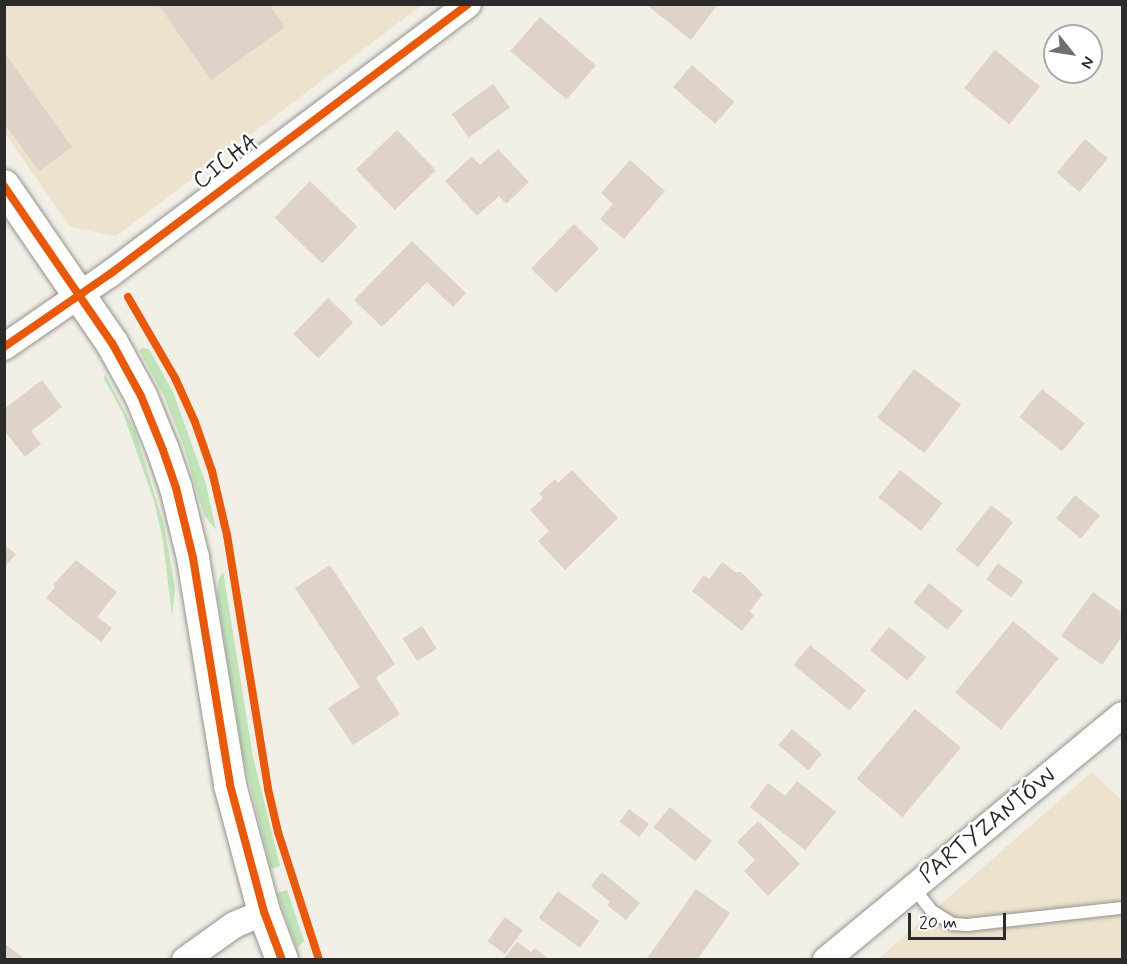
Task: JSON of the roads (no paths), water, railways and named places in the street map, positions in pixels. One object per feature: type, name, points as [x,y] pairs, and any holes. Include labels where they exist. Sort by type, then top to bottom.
[{"type":"street","name":"CICHA","points":[[4,347],[81,294],[468,4]]},
{"type":"street","points":[[4,186],[81,294],[141,396],[176,488],[193,558],[230,785],[264,912],[282,960]]},
{"type":"street","name":"PARTYZANTÓW","points":[[826,960],[1122,715]]},
{"type":"street","points":[[185,960],[234,925],[264,912]]},
{"type":"lane","points":[[913,887],[932,911],[953,924],[967,925],[1122,908]]}]
